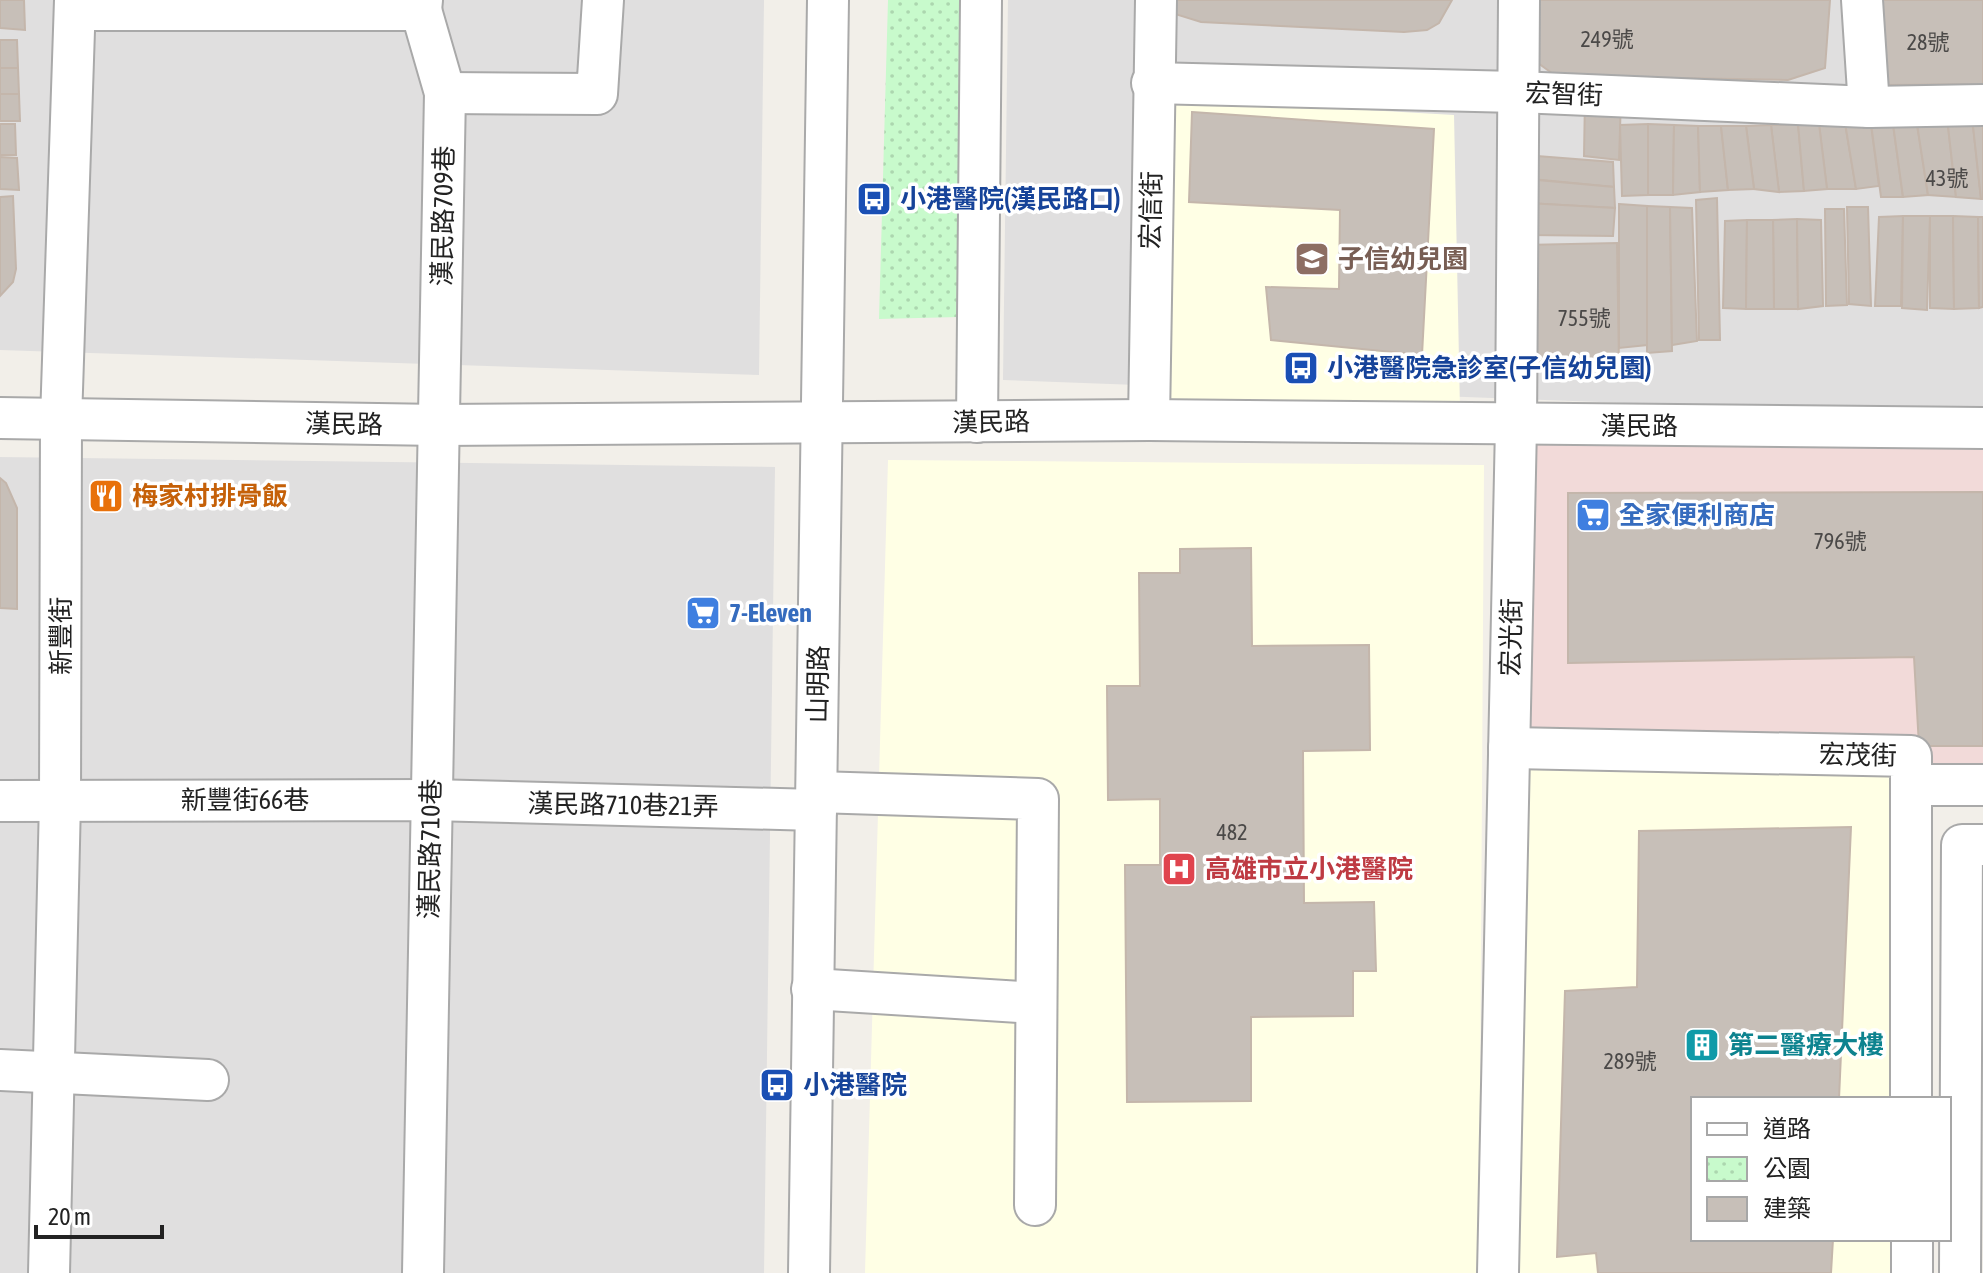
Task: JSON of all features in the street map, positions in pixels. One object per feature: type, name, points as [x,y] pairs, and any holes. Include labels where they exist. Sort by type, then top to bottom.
[{"type":"street","points":[[445,93],[597,94],[603,0]]},
{"type":"street","name":"山明路","points":[[809,1273],[828,0]]},
{"type":"street","points":[[977,422],[981,0]]},
{"type":"street","name":"宏信街","points":[[1149,420],[1152,83],[1156,0]]},
{"type":"street","name":"宏光街","points":[[1498,1273],[1516,426],[1519,0]]},
{"type":"street","points":[[1862,0],[1869,107]]},
{"type":"street","points":[[75,5],[422,5]]},
{"type":"street","name":"新豐街","points":[[49,1273],[60,801],[61,420],[75,5]]},
{"type":"street","name":"漢民路709巷","points":[[422,5],[445,93],[439,425]]},
{"type":"street","name":"宏智街","points":[[1152,83],[1516,92],[1869,107],[1983,105]]},
{"type":"street","name":"漢民路","points":[[0,418],[439,425],[1149,420],[1516,426],[1983,428]]},
{"type":"street","name":"漢民路710巷","points":[[423,1273],[439,425]]},
{"type":"street","name":"宏茂街","points":[[1509,748],[1911,756],[1911,1097]]},
{"type":"street","points":[[1911,785],[1983,785]]},
{"type":"street","name":"漢民路710巷21弄","points":[[430,800],[1038,799],[1036,1003]]},
{"type":"street","name":"新豐街66巷","points":[[0,801],[430,800]]},
{"type":"street","points":[[1960,1273],[1962,845],[1983,845]]},
{"type":"street","points":[[812,989],[1036,1003],[1035,1205]]},
{"type":"street","points":[[0,1070],[208,1080]]},
{"type":"street","points":[[1912,1241],[1912,1273]]},
{"type":"shaded area","points":[[0,0],[764,0],[759,375],[0,350]]},
{"type":"shaded area","points":[[1008,0],[1983,0],[1983,416],[1003,380]]},
{"type":"shaded area","name":"子信幼兒園","points":[[1175,99],[1454,115],[1460,410],[1160,402]]},
{"type":"shaded area","points":[[1516,426],[1983,428],[1983,789],[1509,748]]},
{"type":"shaded area","points":[[0,457],[775,467],[764,1273],[0,1273]]},
{"type":"shaded area","name":"高雄市立小港醫院","points":[[888,460],[1484,465],[1479,1273],[865,1273]]},
{"type":"shaded area","points":[[1525,764],[1897,769],[1897,1097],[1691,1097],[1691,1241],[1898,1241],[1898,1273],[1512,1273]]},
{"type":"green space","points":[[888,0],[959,0],[959,317],[879,319]]},
{"type":"building","points":[[0,0],[24,0],[25,30],[0,28]]},
{"type":"building","points":[[1163,0],[1452,0],[1439,23],[1427,30],[1404,32],[1201,22],[1175,14]]},
{"type":"building","points":[[1534,0],[1830,0],[1825,68],[1788,80],[1556,76],[1531,58]]},
{"type":"building","points":[[1882,0],[1983,0],[1983,84],[1886,85]]},
{"type":"building","points":[[0,40],[17,40],[18,68],[0,68]]},
{"type":"building","points":[[0,68],[18,68],[19,94],[0,94]]},
{"type":"building","points":[[0,94],[19,94],[20,121],[0,121]]},
{"type":"building","points":[[1585,97],[1621,99],[1619,160],[1584,156]]},
{"type":"building","name":"子信幼兒園","points":[[1192,112],[1434,129],[1422,355],[1271,340],[1266,287],[1339,289],[1340,210],[1189,202]]},
{"type":"building","points":[[1845,123],[1856,189],[1827,189],[1819,124]]},
{"type":"building","points":[[1845,123],[1871,124],[1879,186],[1856,189]]},
{"type":"building","points":[[0,124],[15,124],[16,155],[0,155]]},
{"type":"building","points":[[1648,124],[1648,195],[1622,196],[1620,125]]},
{"type":"building","points":[[1648,124],[1674,125],[1673,195],[1648,195]]},
{"type":"building","points":[[1798,124],[1804,191],[1779,192],[1771,125]]},
{"type":"building","points":[[1798,124],[1819,124],[1827,189],[1804,191]]},
{"type":"building","points":[[1871,124],[1893,124],[1903,197],[1881,197]]},
{"type":"building","points":[[1893,124],[1917,124],[1928,195],[1903,197]]},
{"type":"building","points":[[1917,124],[1948,126],[1956,197],[1928,195]]},
{"type":"building","points":[[1674,125],[1698,126],[1700,192],[1673,195]]},
{"type":"building","points":[[1771,125],[1779,192],[1754,189],[1746,126]]},
{"type":"building","points":[[1698,126],[1721,126],[1728,190],[1700,192]]},
{"type":"building","points":[[1721,126],[1746,126],[1754,189],[1728,190]]},
{"type":"building","points":[[1948,126],[1973,126],[1981,199],[1956,197]]},
{"type":"building","points":[[1973,126],[1983,126],[1983,199],[1981,199]]},
{"type":"building","points":[[1524,155],[1613,162],[1614,187],[1522,178]]},
{"type":"building","points":[[0,157],[17,158],[19,190],[0,189]]},
{"type":"building","points":[[1526,179],[1614,187],[1615,208],[1527,203]]},
{"type":"building","points":[[13,196],[16,269],[13,282],[0,296],[0,197]]},
{"type":"building","points":[[1717,198],[1720,340],[1699,340],[1696,200]]},
{"type":"building","points":[[1527,203],[1615,208],[1613,236],[1530,235]]},
{"type":"building","points":[[1619,204],[1647,206],[1647,345],[1619,348]]},
{"type":"building","points":[[1647,206],[1670,207],[1672,351],[1647,353]]},
{"type":"building","points":[[1670,207],[1692,208],[1697,341],[1672,345]]},
{"type":"building","points":[[1847,207],[1868,207],[1871,306],[1849,304]]},
{"type":"building","points":[[1825,209],[1844,209],[1847,305],[1826,306]]},
{"type":"building","points":[[1903,216],[1901,306],[1875,306],[1879,217]]},
{"type":"building","points":[[1903,216],[1930,216],[1927,310],[1902,308]]},
{"type":"building","points":[[1930,216],[1953,216],[1954,309],[1930,308]]},
{"type":"building","points":[[1953,216],[1978,217],[1979,308],[1954,309]]},
{"type":"building","points":[[1978,217],[1983,217],[1983,307],[1979,308]]},
{"type":"building","points":[[1797,219],[1798,309],[1774,309],[1773,220]]},
{"type":"building","points":[[1797,219],[1821,220],[1823,306],[1798,309]]},
{"type":"building","points":[[1747,220],[1746,309],[1723,308],[1725,221]]},
{"type":"building","points":[[1747,220],[1773,220],[1774,309],[1746,309]]},
{"type":"building","points":[[1617,243],[1619,364],[1521,364],[1521,245]]},
{"type":"building","points":[[0,478],[6,483],[17,508],[17,609],[0,608]]},
{"type":"building","points":[[1983,492],[1983,746],[1919,746],[1914,657],[1568,663],[1568,493]]},
{"type":"building","name":"高雄市立小港醫院","points":[[1251,548],[1252,646],[1369,645],[1370,750],[1303,751],[1304,903],[1374,902],[1376,971],[1353,971],[1353,1016],[1251,1017],[1251,1101],[1127,1102],[1125,865],[1160,865],[1160,799],[1108,800],[1107,686],[1140,686],[1139,573],[1180,573],[1180,549]]},
{"type":"building","name":"第二醫療大樓","points":[[1851,827],[1839,1097],[1691,1097],[1691,1241],[1833,1241],[1831,1273],[1598,1273],[1596,1253],[1557,1257],[1565,991],[1637,987],[1639,831]]},
{"type":"place","name":"小港醫院(漢民路口)","points":[[874,199]]},
{"type":"place","name":"子信幼兒園","points":[[1312,259]]},
{"type":"place","name":"小港醫院急診室(子信幼兒園)","points":[[1301,368]]},
{"type":"place","name":"梅家村排骨飯","points":[[106,496]]},
{"type":"place","name":"全家便利商店","points":[[1593,515]]},
{"type":"place","name":"7-Eleven","points":[[703,613]]},
{"type":"place","name":"高雄市立小港醫院","points":[[1179,869]]},
{"type":"place","name":"第二醫療大樓","points":[[1702,1045]]},
{"type":"place","name":"小港醫院","points":[[777,1085]]}]
